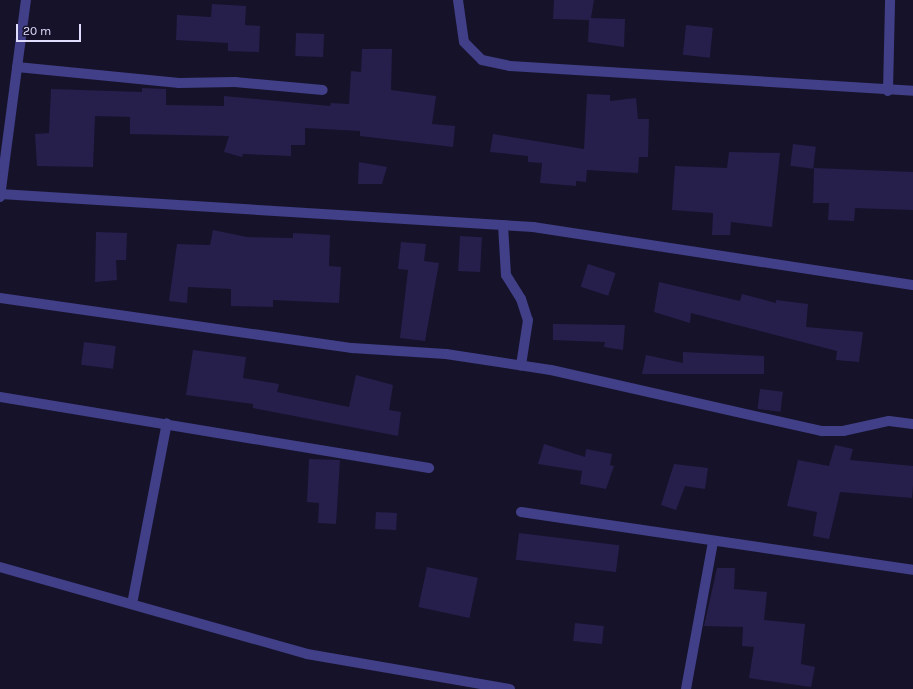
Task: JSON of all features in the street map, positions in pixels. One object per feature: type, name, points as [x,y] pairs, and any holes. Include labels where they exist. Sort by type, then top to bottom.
[{"type":"street","points":[[26,0],[0,195],[503,225],[913,285]]},
{"type":"street","points":[[458,0],[464,42],[482,60],[518,66],[888,91],[913,91]]},
{"type":"street","points":[[888,91],[890,0]]},
{"type":"street","points":[[17,67],[179,83],[235,82],[323,90]]},
{"type":"street","points":[[503,225],[506,275],[521,299],[528,320],[521,365]]},
{"type":"street","points":[[0,298],[352,348],[446,354],[521,365],[606,380],[822,432],[889,421],[913,424]]},
{"type":"street","points":[[0,397],[167,423],[430,468]]},
{"type":"street","points":[[132,604],[167,423]]},
{"type":"street","points":[[521,512],[713,542],[913,570]]},
{"type":"street","points":[[686,689],[713,542]]},
{"type":"street","points":[[0,567],[307,654],[510,689]]},
{"type":"building","points":[[554,0],[594,0],[591,18],[625,19],[624,47],[588,42],[589,20],[553,19]]},
{"type":"building","points":[[212,4],[246,6],[245,25],[260,26],[259,52],[228,51],[228,43],[176,40],[177,15],[211,17]]},
{"type":"building","points":[[686,25],[713,28],[710,58],[683,55]]},
{"type":"building","points":[[296,33],[324,34],[323,57],[295,56]]},
{"type":"building","points":[[362,49],[392,49],[391,90],[436,96],[432,124],[455,126],[453,147],[360,136],[360,131],[305,128],[305,145],[291,145],[291,156],[243,154],[242,157],[224,152],[229,136],[130,134],[130,117],[95,116],[93,167],[37,166],[35,134],[49,133],[51,89],[142,92],[142,88],[166,89],[166,105],[224,106],[224,96],[330,106],[331,103],[349,104],[351,71],[361,72]]},
{"type":"building","points":[[587,94],[610,95],[610,101],[636,98],[638,119],[649,119],[648,157],[639,157],[638,173],[587,170],[586,182],[576,181],[576,186],[540,183],[542,163],[528,162],[528,156],[490,152],[493,134],[584,149]]},
{"type":"building","points":[[793,144],[816,147],[813,169],[790,166]]},
{"type":"building","points":[[729,152],[780,153],[772,227],[731,222],[730,235],[712,235],[713,213],[672,210],[675,166],[727,168]]},
{"type":"building","points":[[359,162],[387,167],[382,184],[358,184]]},
{"type":"building","points":[[814,168],[913,172],[913,210],[855,208],[854,221],[828,220],[829,203],[813,203]]},
{"type":"building","points":[[213,230],[247,237],[293,238],[293,233],[330,235],[329,266],[341,267],[339,303],[273,300],[273,307],[231,306],[231,289],[188,287],[187,303],[169,301],[177,244],[210,245]]},
{"type":"building","points":[[96,232],[127,233],[126,260],[116,260],[117,280],[95,282]]},
{"type":"building","points":[[460,236],[482,237],[480,272],[458,271]]},
{"type":"building","points":[[401,242],[426,244],[424,261],[439,263],[425,341],[400,338],[408,270],[398,269]]},
{"type":"building","points":[[588,264],[616,273],[608,296],[581,287]]},
{"type":"building","points":[[659,282],[740,301],[742,294],[776,303],[776,300],[808,304],[806,327],[863,332],[859,362],[836,360],[837,351],[691,313],[690,323],[654,312]]},
{"type":"building","points":[[553,324],[625,325],[623,350],[604,347],[605,342],[553,340]]},
{"type":"building","points":[[84,342],[116,346],[113,369],[81,365]]},
{"type":"building","points":[[193,350],[246,357],[243,378],[279,384],[277,392],[349,407],[356,375],[393,385],[389,410],[401,412],[398,436],[253,408],[253,404],[186,395]]},
{"type":"building","points":[[683,352],[764,356],[764,374],[642,374],[646,355],[683,363]]},
{"type":"building","points":[[760,389],[783,392],[780,412],[758,409]]},
{"type":"building","points":[[544,444],[585,457],[586,449],[612,454],[610,465],[614,466],[606,489],[580,484],[582,471],[538,464]]},
{"type":"building","points":[[835,445],[853,449],[850,460],[913,466],[913,486],[912,498],[840,492],[829,539],[813,536],[817,512],[787,506],[798,460],[829,466]]},
{"type":"building","points":[[309,459],[340,460],[336,524],[318,523],[319,503],[307,502]]},
{"type":"building","points":[[674,464],[708,468],[705,489],[685,486],[676,510],[661,505]]},
{"type":"building","points":[[376,512],[397,513],[396,530],[375,529]]},
{"type":"building","points":[[519,533],[619,545],[616,572],[516,560]]},
{"type":"building","points":[[427,567],[478,578],[469,618],[418,607]]},
{"type":"building","points":[[717,568],[735,568],[734,589],[767,592],[764,620],[805,624],[801,664],[815,667],[811,687],[749,678],[754,647],[742,646],[743,627],[704,626]]},
{"type":"building","points":[[575,623],[604,626],[602,644],[573,641]]}]
